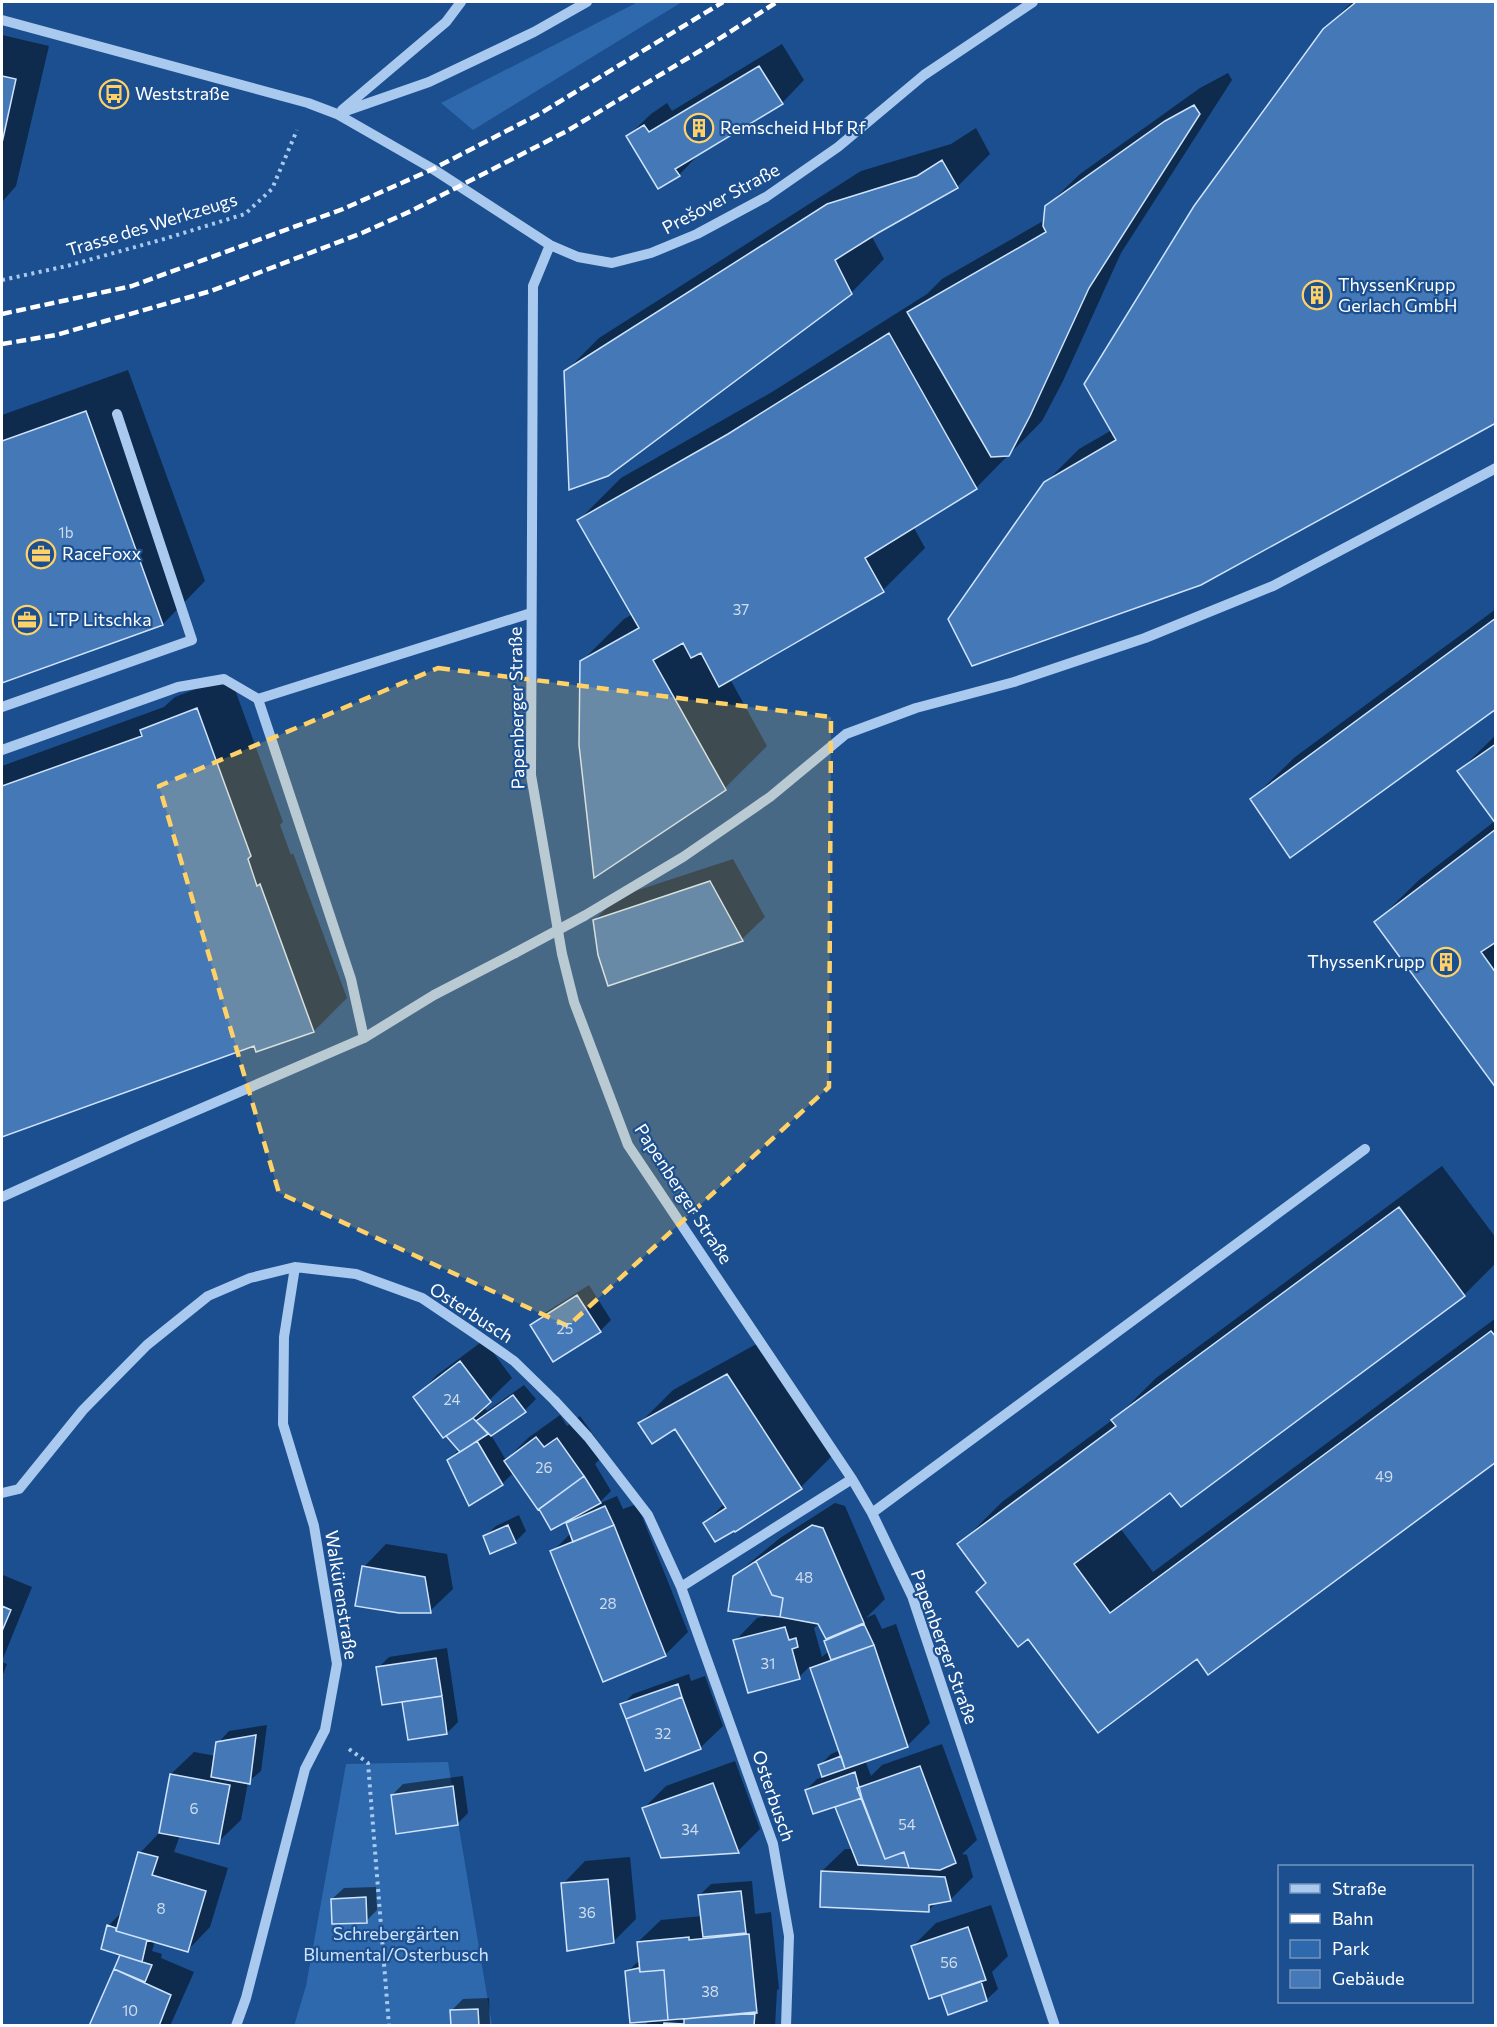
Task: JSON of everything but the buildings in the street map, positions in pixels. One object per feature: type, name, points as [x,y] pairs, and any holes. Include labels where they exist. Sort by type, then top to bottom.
[{"type":"street","points":[[337,114],[446,22],[462,2]]},
{"type":"street","points":[[337,114],[429,82],[534,32],[587,2]]},
{"type":"street","name":"Prešover Straße","points":[[550,245],[578,257],[612,263],[651,253],[697,234],[766,197],[838,147],[924,75],[1033,2]]},
{"type":"street","points":[[2,20],[308,102],[337,114],[462,186],[550,245]]},
{"type":"street","name":"Papenberger Straße","points":[[550,245],[533,286],[531,775],[562,954],[577,1010],[628,1145],[852,1479],[872,1513],[912,1596],[1055,2025]]},
{"type":"street","points":[[2,707],[192,640],[117,414]]},
{"type":"street","points":[[2,1197],[364,1038],[434,995],[584,916],[683,857],[770,797],[846,734],[916,708],[1014,682],[1145,638],[1188,621],[1273,586],[1496,468]]},
{"type":"street","points":[[258,699],[531,613]]},
{"type":"street","points":[[2,750],[178,687],[224,679],[258,699],[351,979],[364,1038]]},
{"type":"street","points":[[872,1513],[1365,1149]]},
{"type":"street","name":"Osterbusch","points":[[2,1493],[19,1489],[83,1410],[147,1345],[208,1296],[250,1278],[295,1267],[356,1274],[422,1298],[514,1361],[588,1437],[648,1515],[681,1587],[773,1844],[789,1936],[786,2025]]},
{"type":"street","name":"Walkürenstraße","points":[[236,2025],[246,1998],[305,1769],[325,1730],[337,1664],[314,1526],[283,1424],[284,1336],[295,1267]]},
{"type":"street","points":[[681,1587],[852,1479]]},
{"type":"path","name":"Trasse des Werkzeugs","points":[[2,280],[67,266],[245,214],[272,189],[285,159]]},
{"type":"path","points":[[325,1730],[368,1763],[389,2025]]},
{"type":"highlighted area","points":[[438,668],[831,717],[829,1087],[568,1326],[279,1193],[159,786]]},
{"type":"green space","points":[[638,2],[682,2],[473,130],[441,103]]},
{"type":"green space","name":"Schrebergärten Blumental/Osterbusch","points":[[448,1762],[492,2025],[294,2026],[306,1986],[346,1764]]},
{"type":"railway","points":[[2,314],[132,286],[343,209],[433,169],[541,113],[723,2]]},
{"type":"railway","points":[[2,344],[56,335],[211,291],[362,233],[411,211],[567,131],[777,2]]},
{"type":"place","name":"Weststraße","points":[[114,94]]},
{"type":"place","name":"Remscheid Hbf Rf","points":[[699,128]]},
{"type":"place","name":"ThyssenKrupp Gerlach GmbH","points":[[1317,295]]},
{"type":"place","name":"RaceFoxx","points":[[41,554]]},
{"type":"place","name":"LTP Litschka","points":[[27,620]]},
{"type":"place","name":"ThyssenKrupp","points":[[1446,962]]}]
